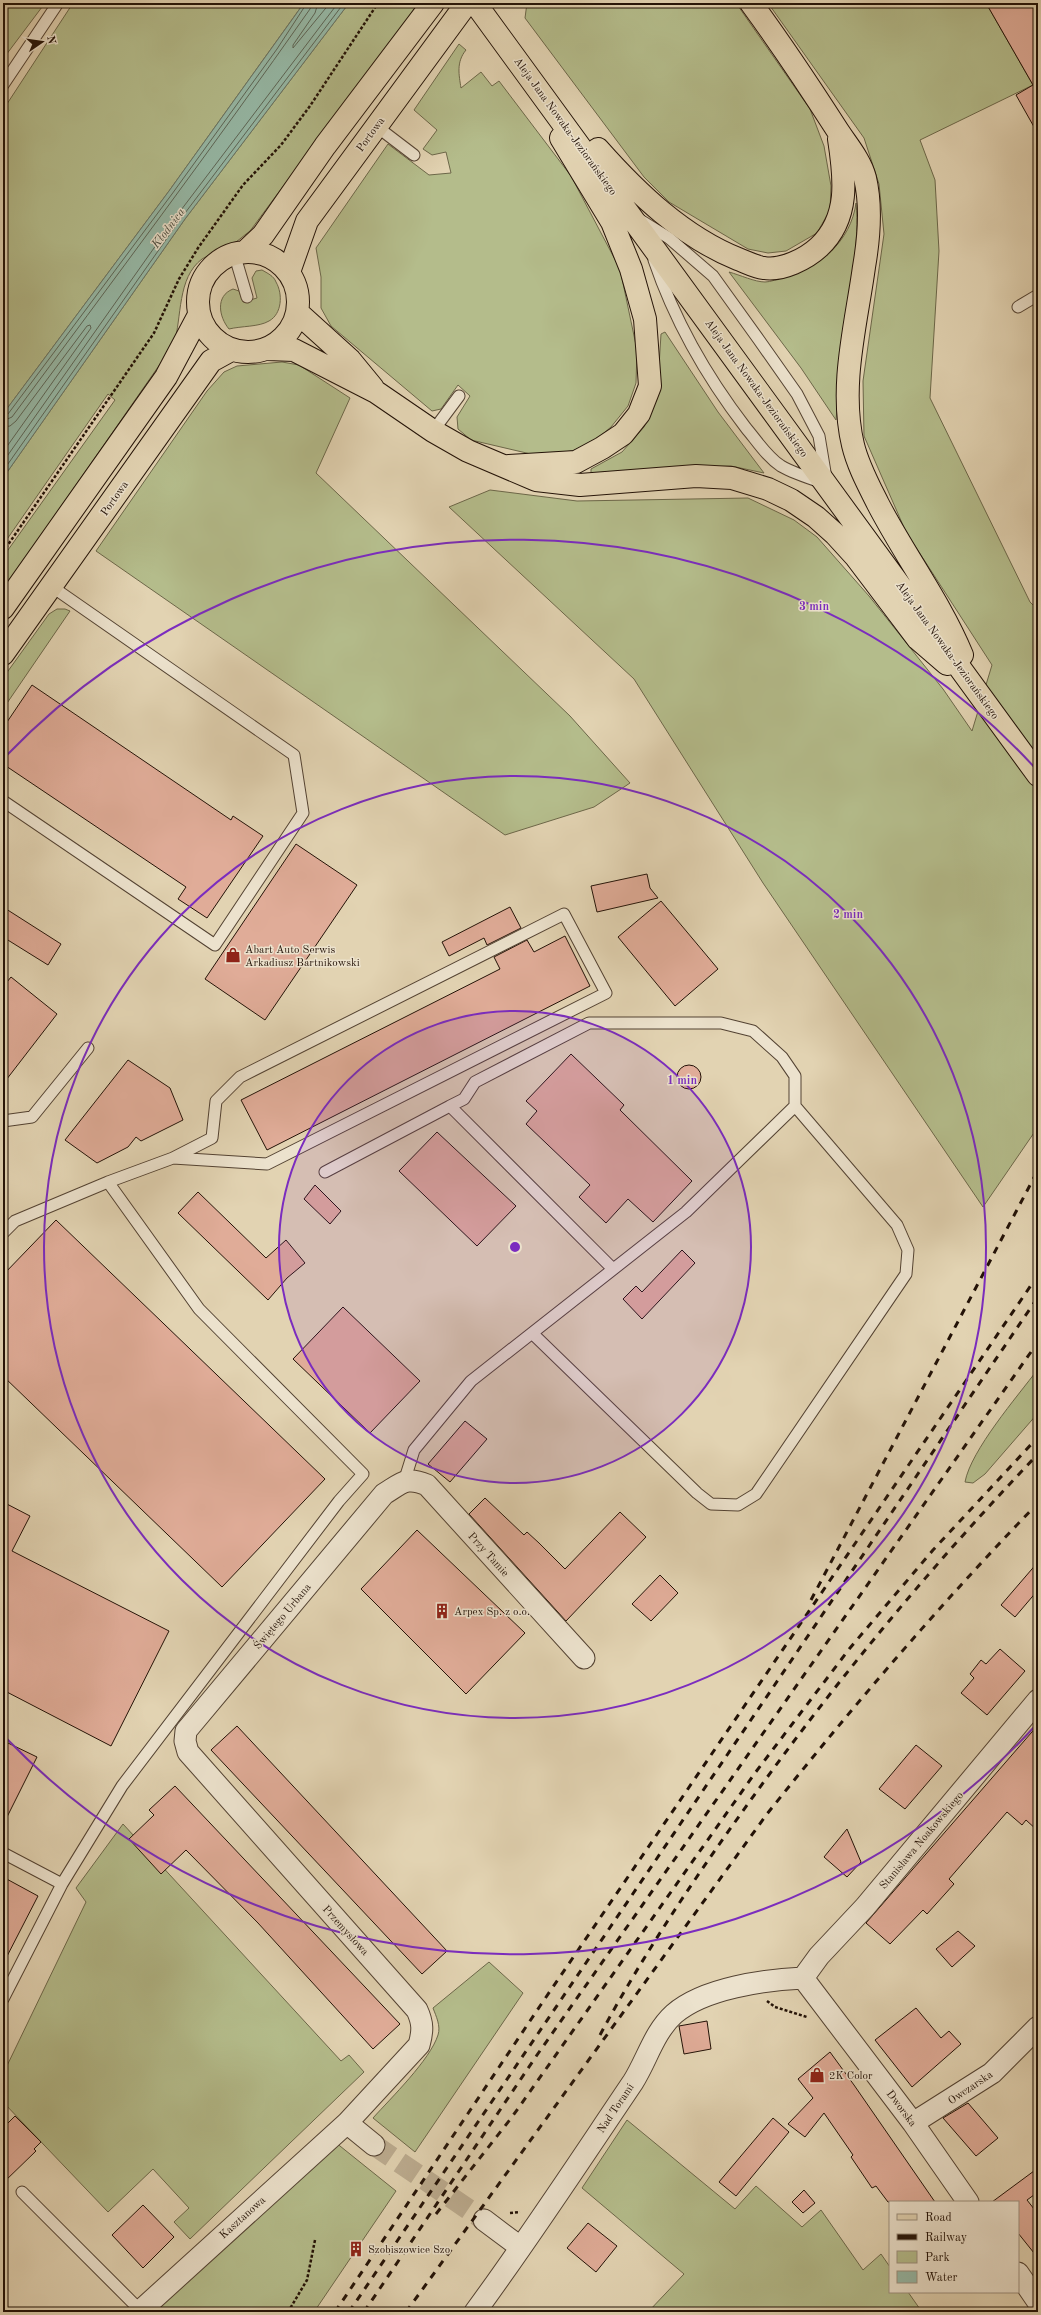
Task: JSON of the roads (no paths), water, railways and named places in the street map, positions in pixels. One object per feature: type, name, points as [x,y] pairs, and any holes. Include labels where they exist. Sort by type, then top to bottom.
[{"type":"main road","points":[[433,3],[325,146],[263,235],[240,252],[212,266],[204,277],[198,296],[199,315],[206,330],[217,342],[231,350],[256,352],[268,349],[294,350],[376,392],[433,431],[468,451],[501,467],[536,480],[580,485],[696,476],[732,478],[768,489],[791,500],[816,517],[835,534],[856,557],[918,639],[978,691]]},
{"type":"main road","name":"Portowa","points":[[289,272],[307,221],[467,3]]},
{"type":"main road","name":"Aleja Jana Nowaka-Jeziorańskiego","points":[[475,3],[630,213],[1038,775]]},
{"type":"main road","points":[[751,3],[803,75],[837,130],[854,153],[865,177],[869,205],[869,235],[849,369],[847,408],[853,446],[867,482],[897,540],[949,625],[978,691]]},
{"type":"main road","points":[[524,68],[614,168],[646,198],[680,226],[718,251],[764,268],[795,263],[811,255],[826,240],[836,225],[841,211],[844,191],[844,168],[837,130]]},
{"type":"main road","points":[[501,467],[576,462],[602,448],[623,434],[639,414],[650,386],[645,319],[631,269],[612,222],[571,158],[524,68]]},
{"type":"main road","points":[[240,252],[270,256],[289,272],[296,285],[299,298],[298,313],[289,332],[282,340],[268,349]]},
{"type":"main road","points":[[298,313],[350,360],[376,392]]},
{"type":"main road","points":[[3,608],[166,377],[199,315]]},
{"type":"main road","name":"Portowa","points":[[3,654],[212,361],[231,350]]},
{"type":"street","name":"Przy Tamie","points":[[404,1482],[414,1479],[427,1484],[584,1658]]},
{"type":"street","name":"Świętego Urbana","points":[[185,1741],[186,1730],[384,1494],[404,1482]]},
{"type":"street","name":"Stanisława Noakowskiego","points":[[803,1978],[819,1956],[865,1907],[1038,1700]]},
{"type":"street","name":"Przemysłowa","points":[[185,1741],[188,1752],[417,2010],[422,2021],[422,2033],[419,2045],[347,2123]]},
{"type":"street","name":"Dworska","points":[[803,1978],[913,2123],[967,2201]]},
{"type":"street","name":"Nad Torami","points":[[475,2312],[634,2080],[659,2032],[674,2014],[706,1995],[776,1980],[803,1978]]},
{"type":"street","name":"Owczarska","points":[[913,2123],[992,2073],[1038,2027]]},
{"type":"street","points":[[347,2123],[374,2145]]},
{"type":"street","name":"Kasztanowa","points":[[140,2311],[347,2123]]},
{"type":"street","points":[[484,2220],[520,2247]]},
{"type":"street","points":[[1019,2274],[1038,2302]]},
{"type":"lane","points":[[3,85],[58,3]]},
{"type":"lane","points":[[376,126],[414,155]]},
{"type":"lane","points":[[630,213],[669,238],[713,276],[797,394],[819,436],[827,484]]},
{"type":"lane","points":[[644,233],[675,314],[693,352],[736,415],[764,451],[781,466],[827,484]]},
{"type":"lane","points":[[240,252],[247,297]]},
{"type":"lane","points":[[1018,307],[1038,295]]},
{"type":"lane","points":[[433,431],[459,396]]},
{"type":"lane","points":[[3,801],[215,945],[303,813],[294,755],[51,586]]},
{"type":"lane","points":[[3,1233],[15,1221],[108,1182],[173,1158],[212,1138],[216,1101],[240,1077],[564,914],[606,993],[266,1164],[173,1158]]},
{"type":"lane","points":[[325,1172],[464,1099],[475,1082],[589,1023],[721,1023],[753,1031],[782,1057],[795,1076],[795,1106],[897,1225],[908,1250],[906,1274],[756,1494],[738,1504],[711,1504],[533,1334]]},
{"type":"lane","points":[[3,1121],[32,1117],[88,1048]]},
{"type":"lane","points":[[450,1106],[612,1268]]},
{"type":"lane","points":[[404,1482],[414,1450],[471,1381],[533,1334],[612,1268],[686,1212],[795,1106]]},
{"type":"lane","points":[[3,2000],[62,1884],[122,1786],[339,1501],[363,1474],[199,1309],[108,1182]]},
{"type":"lane","points":[[3,1853],[62,1884]]},
{"type":"lane","points":[[22,2192],[140,2311]]},
{"type":"water","name":"Kłodnica","points":[[304,3],[349,3],[185,219],[3,478],[3,414],[169,191]]},
{"type":"tunnel","points":[[374,2145],[484,2220]]},
{"type":"railway","points":[[811,1600],[1038,1170]]},
{"type":"railway","points":[[335,2312],[540,2006],[1038,1275]]},
{"type":"railway","points":[[349,2312],[1038,1297]]},
{"type":"railway","points":[[364,2312],[537,2055],[1038,1342]]},
{"type":"railway","points":[[436,2214],[512,2117],[755,1773],[850,1648],[933,1550],[1038,1437]]},
{"type":"railway","points":[[600,2035],[634,1974],[671,1915],[783,1755],[852,1666],[924,1579],[1038,1454]]},
{"type":"railway","points":[[406,2312],[767,1814],[899,1655],[967,1578],[1038,1503]]},
{"type":"place","name":"Abart Auto Serwis Arkadiusz Bartnikowski","points":[[233,955]]},
{"type":"place","name":"Arpex Sp. z o.o.","points":[[442,1611]]},
{"type":"place","name":"2K Color","points":[[817,2075]]},
{"type":"place","name":"Szobiszowice Szo","points":[[356,2249]]}]
